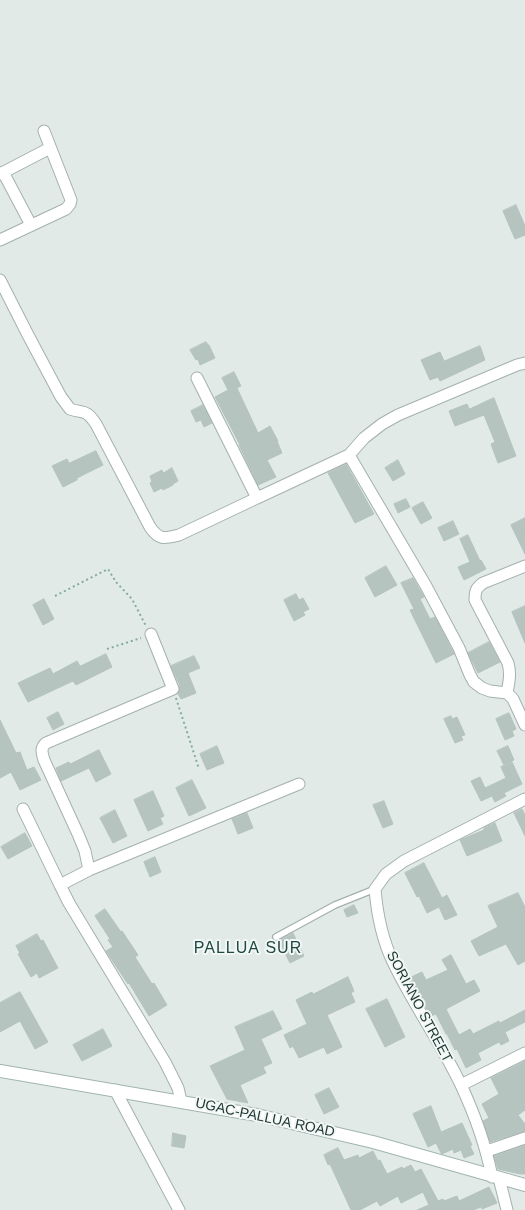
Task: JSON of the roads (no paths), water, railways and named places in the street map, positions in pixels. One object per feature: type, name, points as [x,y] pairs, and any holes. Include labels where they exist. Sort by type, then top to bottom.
[{"type":"street","points":[[0,240],[66,209],[70,204],[71,200],[44,131]]},
{"type":"street","points":[[31,225],[2,173],[50,148]]},
{"type":"street","points":[[0,280],[64,401],[70,409],[88,414],[96,424],[150,527],[162,538],[170,538],[179,535],[349,455],[364,438],[382,424],[398,415],[525,363]]},
{"type":"street","points":[[197,378],[257,498]]},
{"type":"street","points":[[349,455],[426,586],[459,648],[474,682],[482,688],[490,691],[507,693],[513,699],[525,725]]},
{"type":"street","points":[[507,693],[510,679],[508,663],[475,600],[475,591],[477,586],[525,566]]},
{"type":"street","points":[[89,870],[85,851],[41,751],[46,743],[173,689],[151,634]]},
{"type":"street","points":[[60,885],[89,870],[299,784]]},
{"type":"street","points":[[375,888],[386,874],[404,861],[525,799]]},
{"type":"street","points":[[23,809],[69,903],[165,1062],[178,1088],[181,1101]]},
{"type":"street","name":"SORIANO STREET","points":[[375,888],[376,903],[383,935],[393,962],[461,1085],[487,1151],[507,1210]]},
{"type":"street","points":[[461,1085],[525,1053]]},
{"type":"street","name":"UGAC-PALLUA ROAD","points":[[0,1071],[258,1115],[373,1142],[525,1185]]},
{"type":"street","points":[[115,1090],[179,1210]]},
{"type":"street","points":[[487,1151],[525,1138]]},
{"type":"lane","points":[[276,937],[335,905],[375,888]]},
{"type":"district","name":"PALLUA SUR","points":[[248,949]]}]
